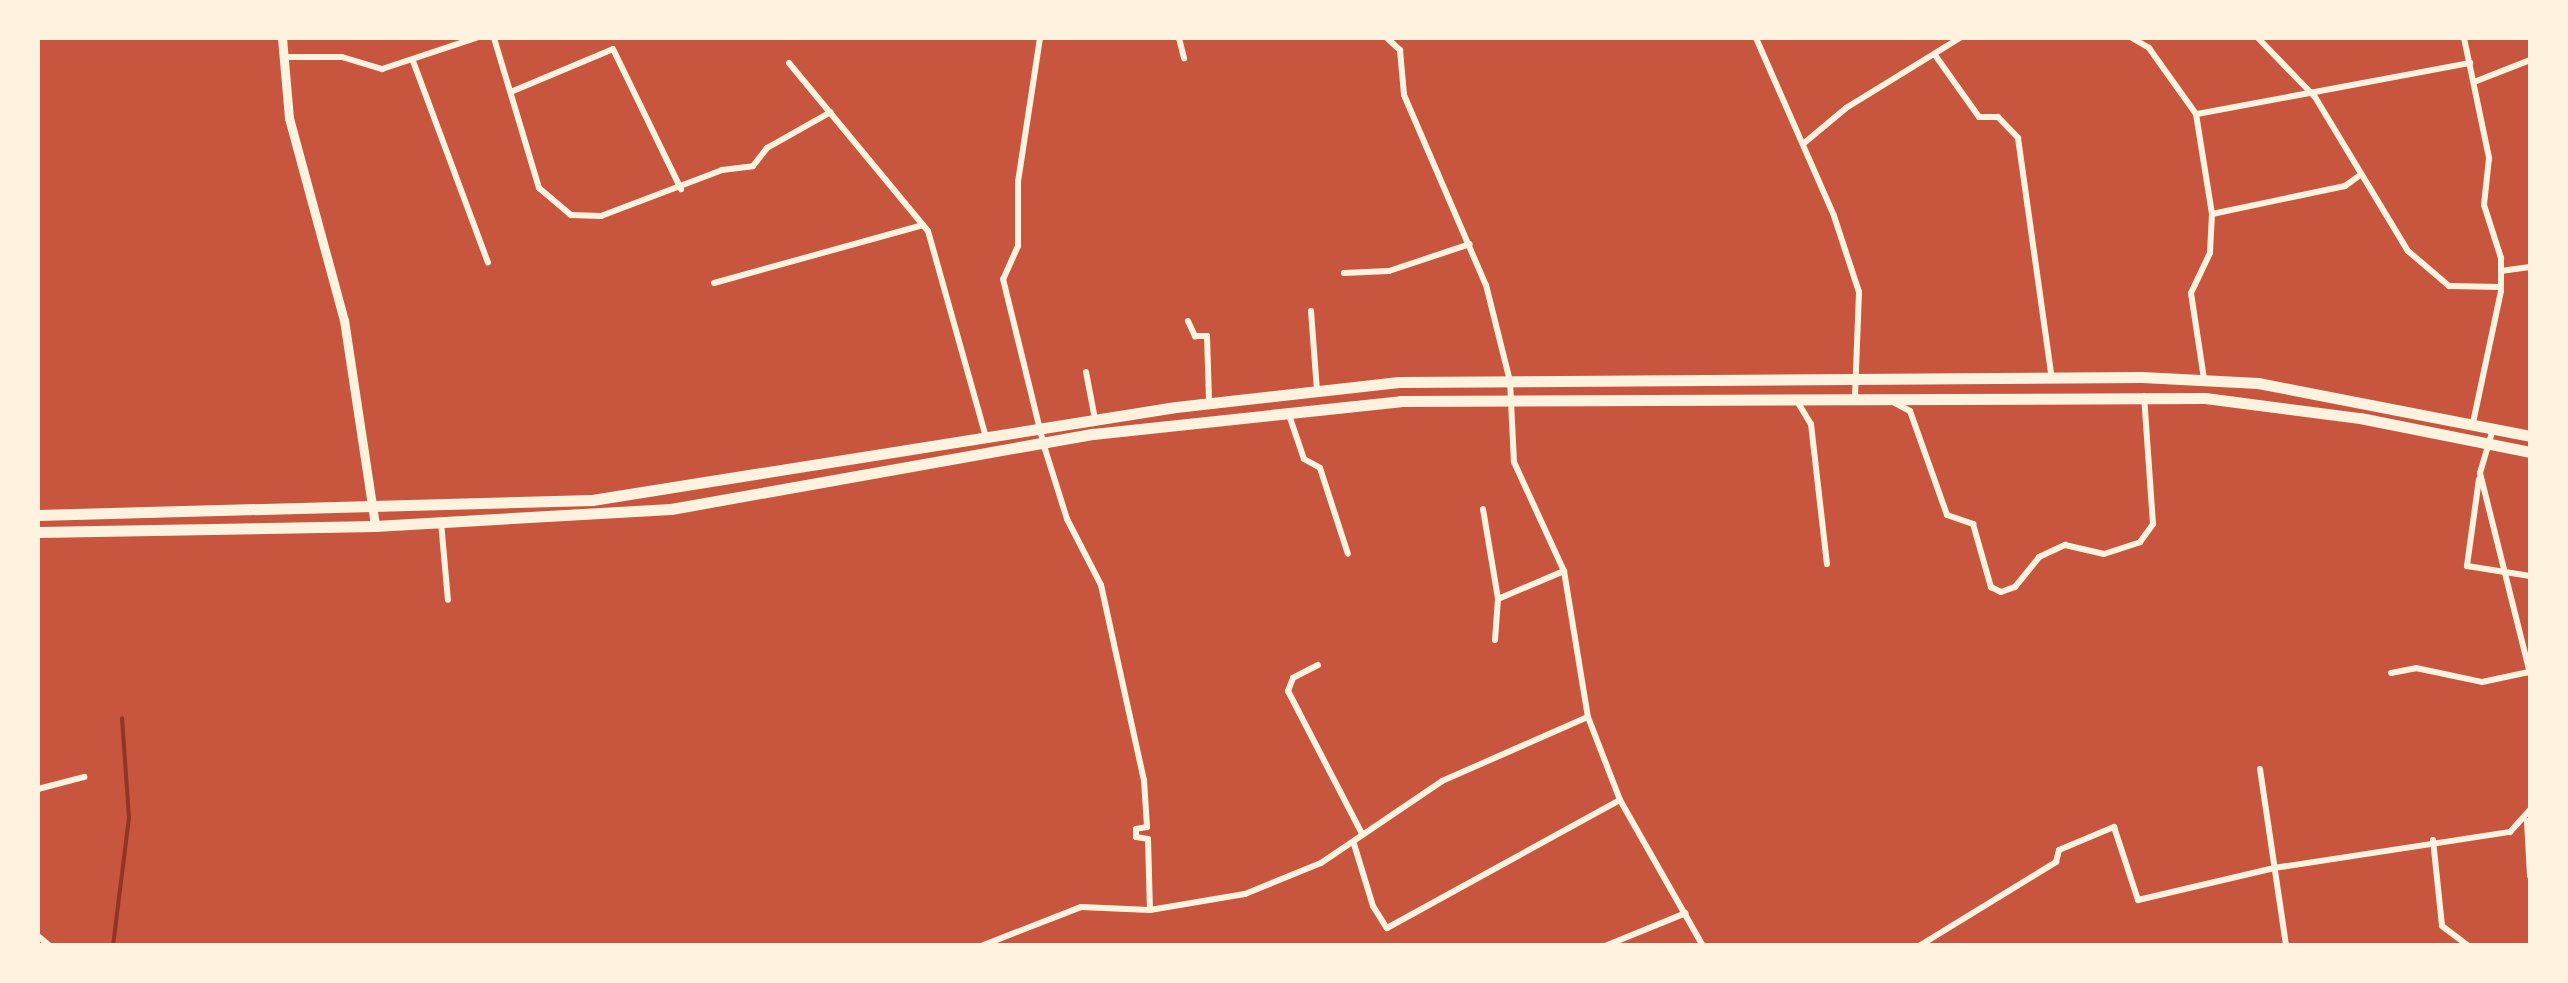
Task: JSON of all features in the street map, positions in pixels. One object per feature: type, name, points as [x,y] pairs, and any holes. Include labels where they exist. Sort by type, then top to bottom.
[{"type":"main road","points":[[38,515],[372,509],[630,496],[1209,402],[1362,386],[1510,381],[2204,380],[2276,386],[2530,436]]},
{"type":"main road","points":[[1362,386],[1363,403]]},
{"type":"main road","points":[[38,532],[376,526],[671,508],[1044,446],[1288,409],[1363,403],[2144,395],[2254,401],[2530,452]]},
{"type":"street","points":[[282,38],[288,58],[289,118],[344,320],[376,526]]},
{"type":"street","points":[[288,58],[342,57],[382,68],[476,38]]},
{"type":"street","points":[[494,38],[539,188],[558,208],[601,216],[722,170],[753,166],[766,148],[832,112]]},
{"type":"street","points":[[1040,38],[1018,181],[1018,246],[1003,279],[1044,429],[1044,446],[1068,519],[1100,585],[1144,780],[1147,827],[1136,828],[1136,837],[1148,839],[1150,910]]},
{"type":"street","points":[[1179,38],[1184,58]]},
{"type":"street","points":[[1387,38],[1400,50],[1404,95],[1470,244],[1510,381],[1508,402],[1525,498],[1564,571],[1588,717],[1620,800],[1703,946]]},
{"type":"street","points":[[1756,38],[1803,144],[1859,292],[1854,397]]},
{"type":"street","points":[[1803,144],[1846,108],[1960,38]]},
{"type":"street","points":[[2132,38],[2149,48],[2196,114],[2212,214],[2210,253],[2191,293],[2204,380]]},
{"type":"street","points":[[2258,38],[2314,97],[2408,252],[2436,276],[2459,288],[2501,287]]},
{"type":"street","points":[[2464,38],[2489,158],[2484,206],[2501,271],[2473,423]]},
{"type":"street","points":[[513,91],[613,49],[680,189]]},
{"type":"street","points":[[1935,55],[1979,117],[1998,117],[2018,138],[2053,380]]},
{"type":"street","points":[[2474,82],[2530,60]]},
{"type":"street","points":[[413,61],[488,263]]},
{"type":"street","points":[[790,63],[922,225],[947,283],[986,439]]},
{"type":"street","points":[[2196,114],[2314,97],[2470,63]]},
{"type":"street","points":[[2212,214],[2327,190],[2360,175]]},
{"type":"street","points":[[714,282],[922,225]]},
{"type":"street","points":[[1344,274],[1389,271],[1470,244]]},
{"type":"street","points":[[2501,271],[2530,267]]},
{"type":"street","points":[[1311,311],[1317,390]]},
{"type":"street","points":[[1188,321],[1195,336],[1207,336],[1209,402]]},
{"type":"street","points":[[1086,372],[1095,420]]},
{"type":"street","points":[[1882,397],[1910,411],[1947,514],[1973,524],[1991,587],[2001,592],[2014,588],[2040,557],[2066,545],[2104,554],[2140,542],[2153,524],[2144,395]]},
{"type":"street","points":[[1794,396],[1811,424],[1827,564]]},
{"type":"street","points":[[1288,409],[1304,459],[1320,468],[1348,554]]},
{"type":"street","points":[[2493,428],[2480,472],[2464,558],[2467,566],[2530,576]]},
{"type":"street","points":[[2390,673],[2416,668],[2482,682],[2530,673],[2502,574],[2480,472]]},
{"type":"street","points":[[1482,508],[1498,599],[1495,640]]},
{"type":"street","points":[[440,521],[448,600]]},
{"type":"street","points":[[1498,599],[1564,571]]},
{"type":"street","points":[[1318,665],[1293,678],[1288,692],[1362,834]]},
{"type":"street","points":[[980,946],[1081,908],[1150,910],[1245,894],[1354,844],[1362,834],[1442,781],[1588,717]]},
{"type":"street","points":[[2260,769],[2286,946]]},
{"type":"street","points":[[38,788],[84,777]]},
{"type":"street","points":[[1354,844],[1373,906],[1388,928],[1620,800]]},
{"type":"street","points":[[2530,810],[2530,876]]},
{"type":"street","points":[[1919,946],[2056,862],[2059,850],[2114,826],[2138,900],[2274,868],[2433,840],[2510,832],[2527,820]]},
{"type":"street","points":[[2433,840],[2442,926],[2469,946]]},
{"type":"street","points":[[1606,946],[1686,913]]},
{"type":"street","points":[[38,936],[50,946]]},
{"type":"waterway","points":[[113,946],[129,818],[122,718]]}]
